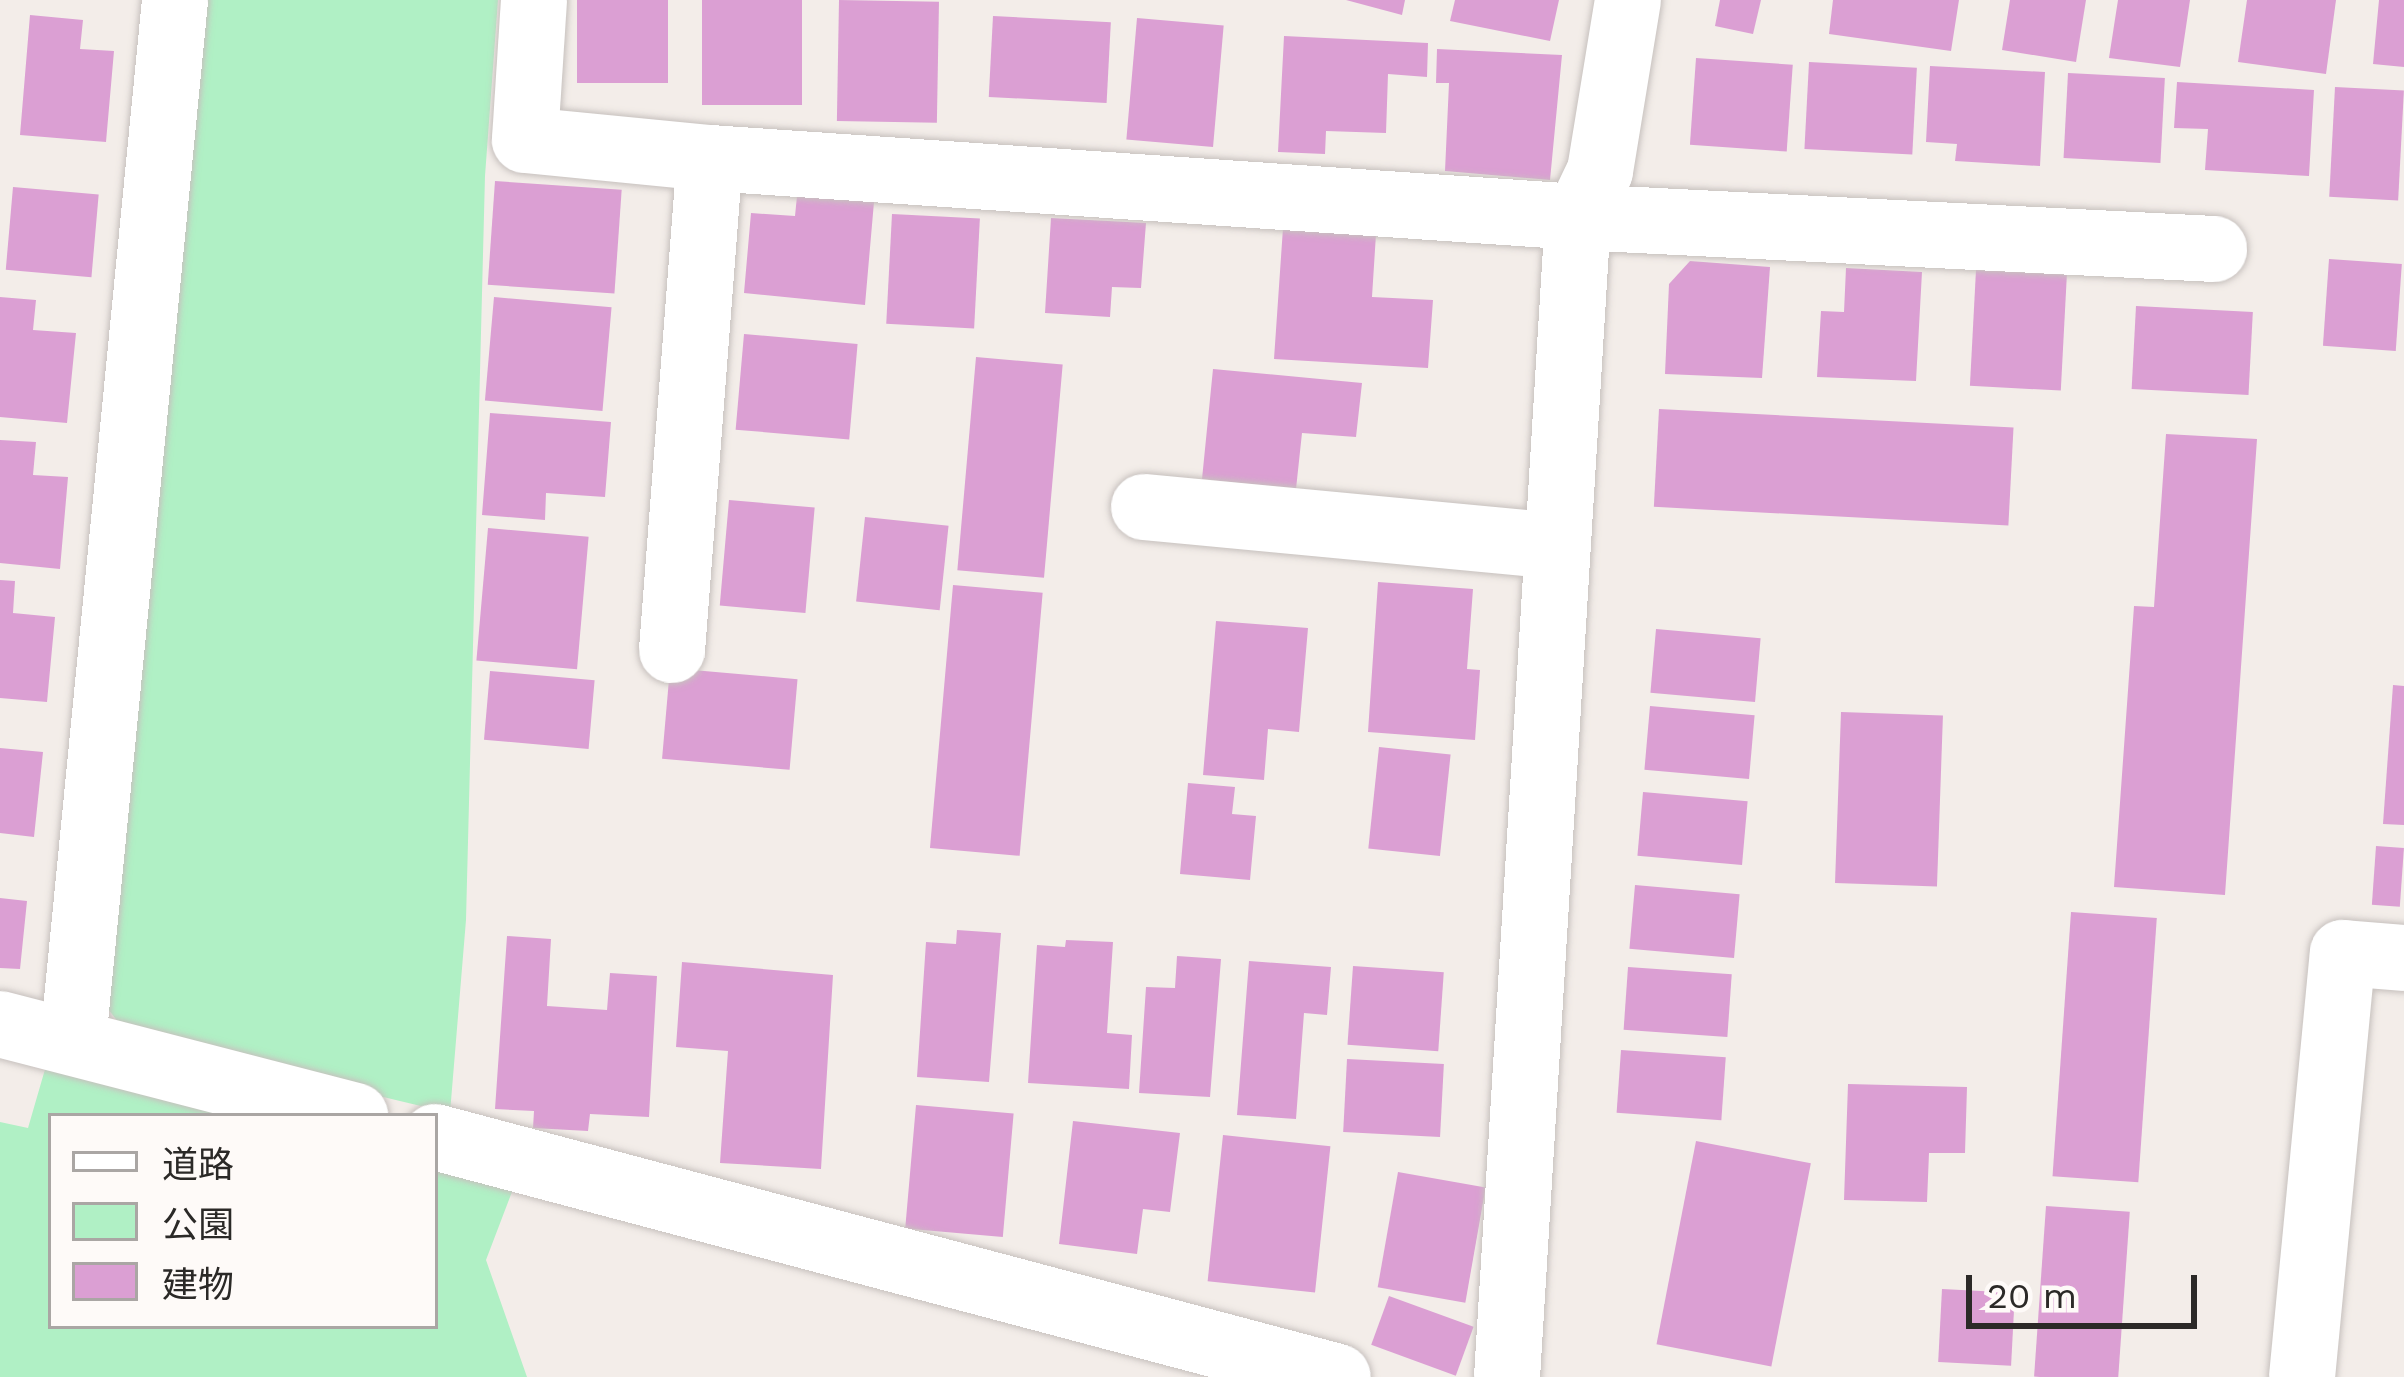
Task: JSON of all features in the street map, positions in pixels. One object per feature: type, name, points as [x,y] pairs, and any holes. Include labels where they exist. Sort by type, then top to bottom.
[{"type":"street","points":[[73,1041],[175,0]]},
{"type":"street","points":[[534,0],[525,140],[710,158],[1578,217],[2214,249]]},
{"type":"street","points":[[1507,1377],[1578,217],[1600,171],[1628,0]]},
{"type":"street","points":[[672,650],[710,158]]},
{"type":"street","points":[[1144,507],[1557,546]]},
{"type":"street","points":[[2302,1377],[2343,953],[2404,958]]},
{"type":"street","points":[[0,1024],[344,1113]]},
{"type":"street","points":[[438,1138],[1338,1377]]},
{"type":"green space","points":[[201,0],[498,0],[485,176],[466,920],[450,1113],[129,1036],[108,1009]]},
{"type":"green space","points":[[48,1059],[265,1113],[48,1113],[48,1329],[438,1329],[438,1156],[518,1176],[486,1260],[527,1377],[0,1377],[0,1122],[28,1128]]},
{"type":"building","points":[[577,0],[668,0],[668,83],[577,83]]},
{"type":"building","points":[[702,0],[802,0],[802,105],[702,105]]},
{"type":"building","points":[[839,0],[939,2],[937,123],[837,121]]},
{"type":"building","points":[[1346,0],[1405,0],[1402,15]]},
{"type":"building","points":[[1455,0],[1559,0],[1550,41],[1450,21]]},
{"type":"building","points":[[1720,0],[1761,0],[1753,34],[1715,26]]},
{"type":"building","points":[[1833,0],[1959,0],[1951,51],[1829,34]]},
{"type":"building","points":[[2010,0],[2086,0],[2076,62],[2002,50]]},
{"type":"building","points":[[2118,0],[2190,0],[2180,67],[2109,58]]},
{"type":"building","points":[[2247,0],[2336,0],[2326,74],[2238,62]]},
{"type":"building","points":[[2379,0],[2404,0],[2404,67],[2373,64]]},
{"type":"building","points":[[30,15],[83,20],[80,49],[114,51],[106,142],[20,135]]},
{"type":"building","points":[[993,16],[1111,22],[1107,103],[989,97]]},
{"type":"building","points":[[1137,18],[1224,26],[1213,147],[1126,140]]},
{"type":"building","points":[[1284,36],[1428,43],[1427,77],[1388,74],[1386,133],[1326,131],[1325,154],[1278,152]]},
{"type":"building","points":[[1437,49],[1562,55],[1550,180],[1445,171],[1449,83],[1436,83]]},
{"type":"building","points":[[1696,58],[1793,65],[1787,152],[1690,145]]},
{"type":"building","points":[[1809,62],[1917,68],[1912,155],[1804,149]]},
{"type":"building","points":[[1930,66],[2045,72],[2040,166],[1955,161],[1957,144],[1926,142]]},
{"type":"building","points":[[2068,73],[2165,78],[2160,163],[2064,158]]},
{"type":"building","points":[[2177,82],[2314,90],[2309,176],[2205,170],[2208,129],[2174,128]]},
{"type":"building","points":[[2335,87],[2404,91],[2398,200],[2329,197]]},
{"type":"building","points":[[495,181],[622,190],[614,294],[488,285]]},
{"type":"building","points":[[13,187],[99,194],[91,277],[6,270]]},
{"type":"building","points":[[797,196],[874,202],[865,305],[744,293],[751,213],[795,216]]},
{"type":"building","points":[[892,214],[980,219],[974,328],[886,324]]},
{"type":"building","points":[[1051,218],[1146,223],[1141,288],[1112,287],[1110,317],[1045,313]]},
{"type":"building","points":[[1283,228],[1376,234],[1372,297],[1433,300],[1428,368],[1274,359]]},
{"type":"building","points":[[2329,259],[2402,264],[2396,351],[2323,346]]},
{"type":"building","points":[[1690,261],[1770,267],[1762,378],[1665,374],[1669,284]]},
{"type":"building","points":[[1846,268],[1922,272],[1916,381],[1817,377],[1821,311],[1844,312]]},
{"type":"building","points":[[1976,270],[2067,275],[2061,391],[1970,386]]},
{"type":"building","points":[[0,297],[36,300],[33,330],[76,333],[67,423],[0,417]]},
{"type":"building","points":[[494,297],[612,307],[602,411],[485,401]]},
{"type":"building","points":[[2136,306],[2253,312],[2248,395],[2132,389]]},
{"type":"building","points":[[744,334],[858,344],[849,440],[736,430]]},
{"type":"building","points":[[976,357],[1063,365],[1044,578],[957,570]]},
{"type":"building","points":[[1213,369],[1362,383],[1356,437],[1302,433],[1296,489],[1202,479]]},
{"type":"building","points":[[1659,409],[2014,428],[2008,525],[1654,507]]},
{"type":"building","points":[[490,413],[611,422],[605,497],[546,493],[545,520],[482,515]]},
{"type":"building","points":[[2166,434],[2257,439],[2225,895],[2114,887],[2134,606],[2154,607]]},
{"type":"building","points":[[0,440],[36,442],[33,475],[68,477],[60,569],[0,563]]},
{"type":"building","points":[[729,500],[815,507],[805,613],[720,606]]},
{"type":"building","points":[[865,517],[949,526],[940,610],[856,602]]},
{"type":"building","points":[[488,528],[589,537],[577,669],[476,660]]},
{"type":"building","points":[[0,580],[15,581],[13,613],[55,617],[47,702],[0,698]]},
{"type":"building","points":[[1378,582],[1473,589],[1467,669],[1480,670],[1475,740],[1368,732]]},
{"type":"building","points":[[953,585],[1043,593],[1020,856],[930,848]]},
{"type":"building","points":[[1216,621],[1308,628],[1299,732],[1268,729],[1264,780],[1203,775]]},
{"type":"building","points":[[1656,629],[1761,638],[1755,702],[1650,693]]},
{"type":"building","points":[[670,668],[798,679],[790,770],[662,759]]},
{"type":"building","points":[[490,671],[595,680],[589,749],[484,740]]},
{"type":"building","points":[[2393,685],[2404,686],[2404,825],[2383,824]]},
{"type":"building","points":[[1650,706],[1755,715],[1749,779],[1644,770]]},
{"type":"building","points":[[1841,712],[1943,716],[1937,886],[1835,883]]},
{"type":"building","points":[[1379,747],[1451,755],[1440,856],[1368,848]]},
{"type":"building","points":[[0,748],[43,752],[34,837],[0,833]]},
{"type":"building","points":[[1188,783],[1235,787],[1232,814],[1256,816],[1250,880],[1180,874]]},
{"type":"building","points":[[1643,792],[1748,801],[1742,865],[1637,856]]},
{"type":"building","points":[[2376,846],[2404,848],[2400,907],[2372,905]]},
{"type":"building","points":[[1635,885],[1740,894],[1734,958],[1629,949]]},
{"type":"building","points":[[0,898],[27,901],[20,969],[0,968]]},
{"type":"building","points":[[2071,912],[2157,918],[2138,1182],[2053,1176]]},
{"type":"building","points":[[957,930],[1001,933],[989,1082],[917,1077],[926,942],[956,944]]},
{"type":"building","points":[[507,936],[551,939],[547,1006],[607,1010],[610,973],[657,976],[649,1117],[590,1114],[588,1131],[533,1128],[534,1111],[495,1109]]},
{"type":"building","points":[[1066,940],[1113,942],[1107,1033],[1132,1035],[1129,1089],[1028,1083],[1037,945],[1065,947]]},
{"type":"building","points":[[1177,956],[1221,959],[1210,1097],[1139,1093],[1146,987],[1175,988]]},
{"type":"building","points":[[1249,961],[1331,967],[1327,1015],[1304,1013],[1296,1119],[1237,1115]]},
{"type":"building","points":[[682,962],[833,975],[821,1169],[720,1163],[728,1051],[676,1047]]},
{"type":"building","points":[[1353,966],[1444,972],[1438,1051],[1347,1045]]},
{"type":"building","points":[[1628,967],[1732,974],[1727,1037],[1624,1030]]},
{"type":"building","points":[[1621,1050],[1726,1057],[1721,1120],[1617,1113]]},
{"type":"building","points":[[1347,1059],[1444,1064],[1440,1137],[1343,1132]]},
{"type":"building","points":[[1848,1084],[1967,1087],[1965,1153],[1929,1153],[1927,1202],[1844,1200]]},
{"type":"building","points":[[916,1105],[1014,1114],[1003,1237],[905,1229]]},
{"type":"building","points":[[1073,1121],[1180,1133],[1170,1212],[1143,1209],[1137,1254],[1059,1244]]},
{"type":"building","points":[[1223,1135],[1330,1146],[1315,1292],[1208,1281]]},
{"type":"building","points":[[1696,1141],[1811,1163],[1771,1367],[1657,1344]]},
{"type":"building","points":[[1398,1172],[1486,1187],[1465,1303],[1378,1287]]},
{"type":"building","points":[[2046,1206],[2130,1212],[2118,1377],[2034,1377]]},
{"type":"building","points":[[1942,1289],[2015,1293],[2011,1366],[1938,1362]]},
{"type":"building","points":[[1389,1296],[1474,1327],[1456,1376],[1371,1345]]}]
